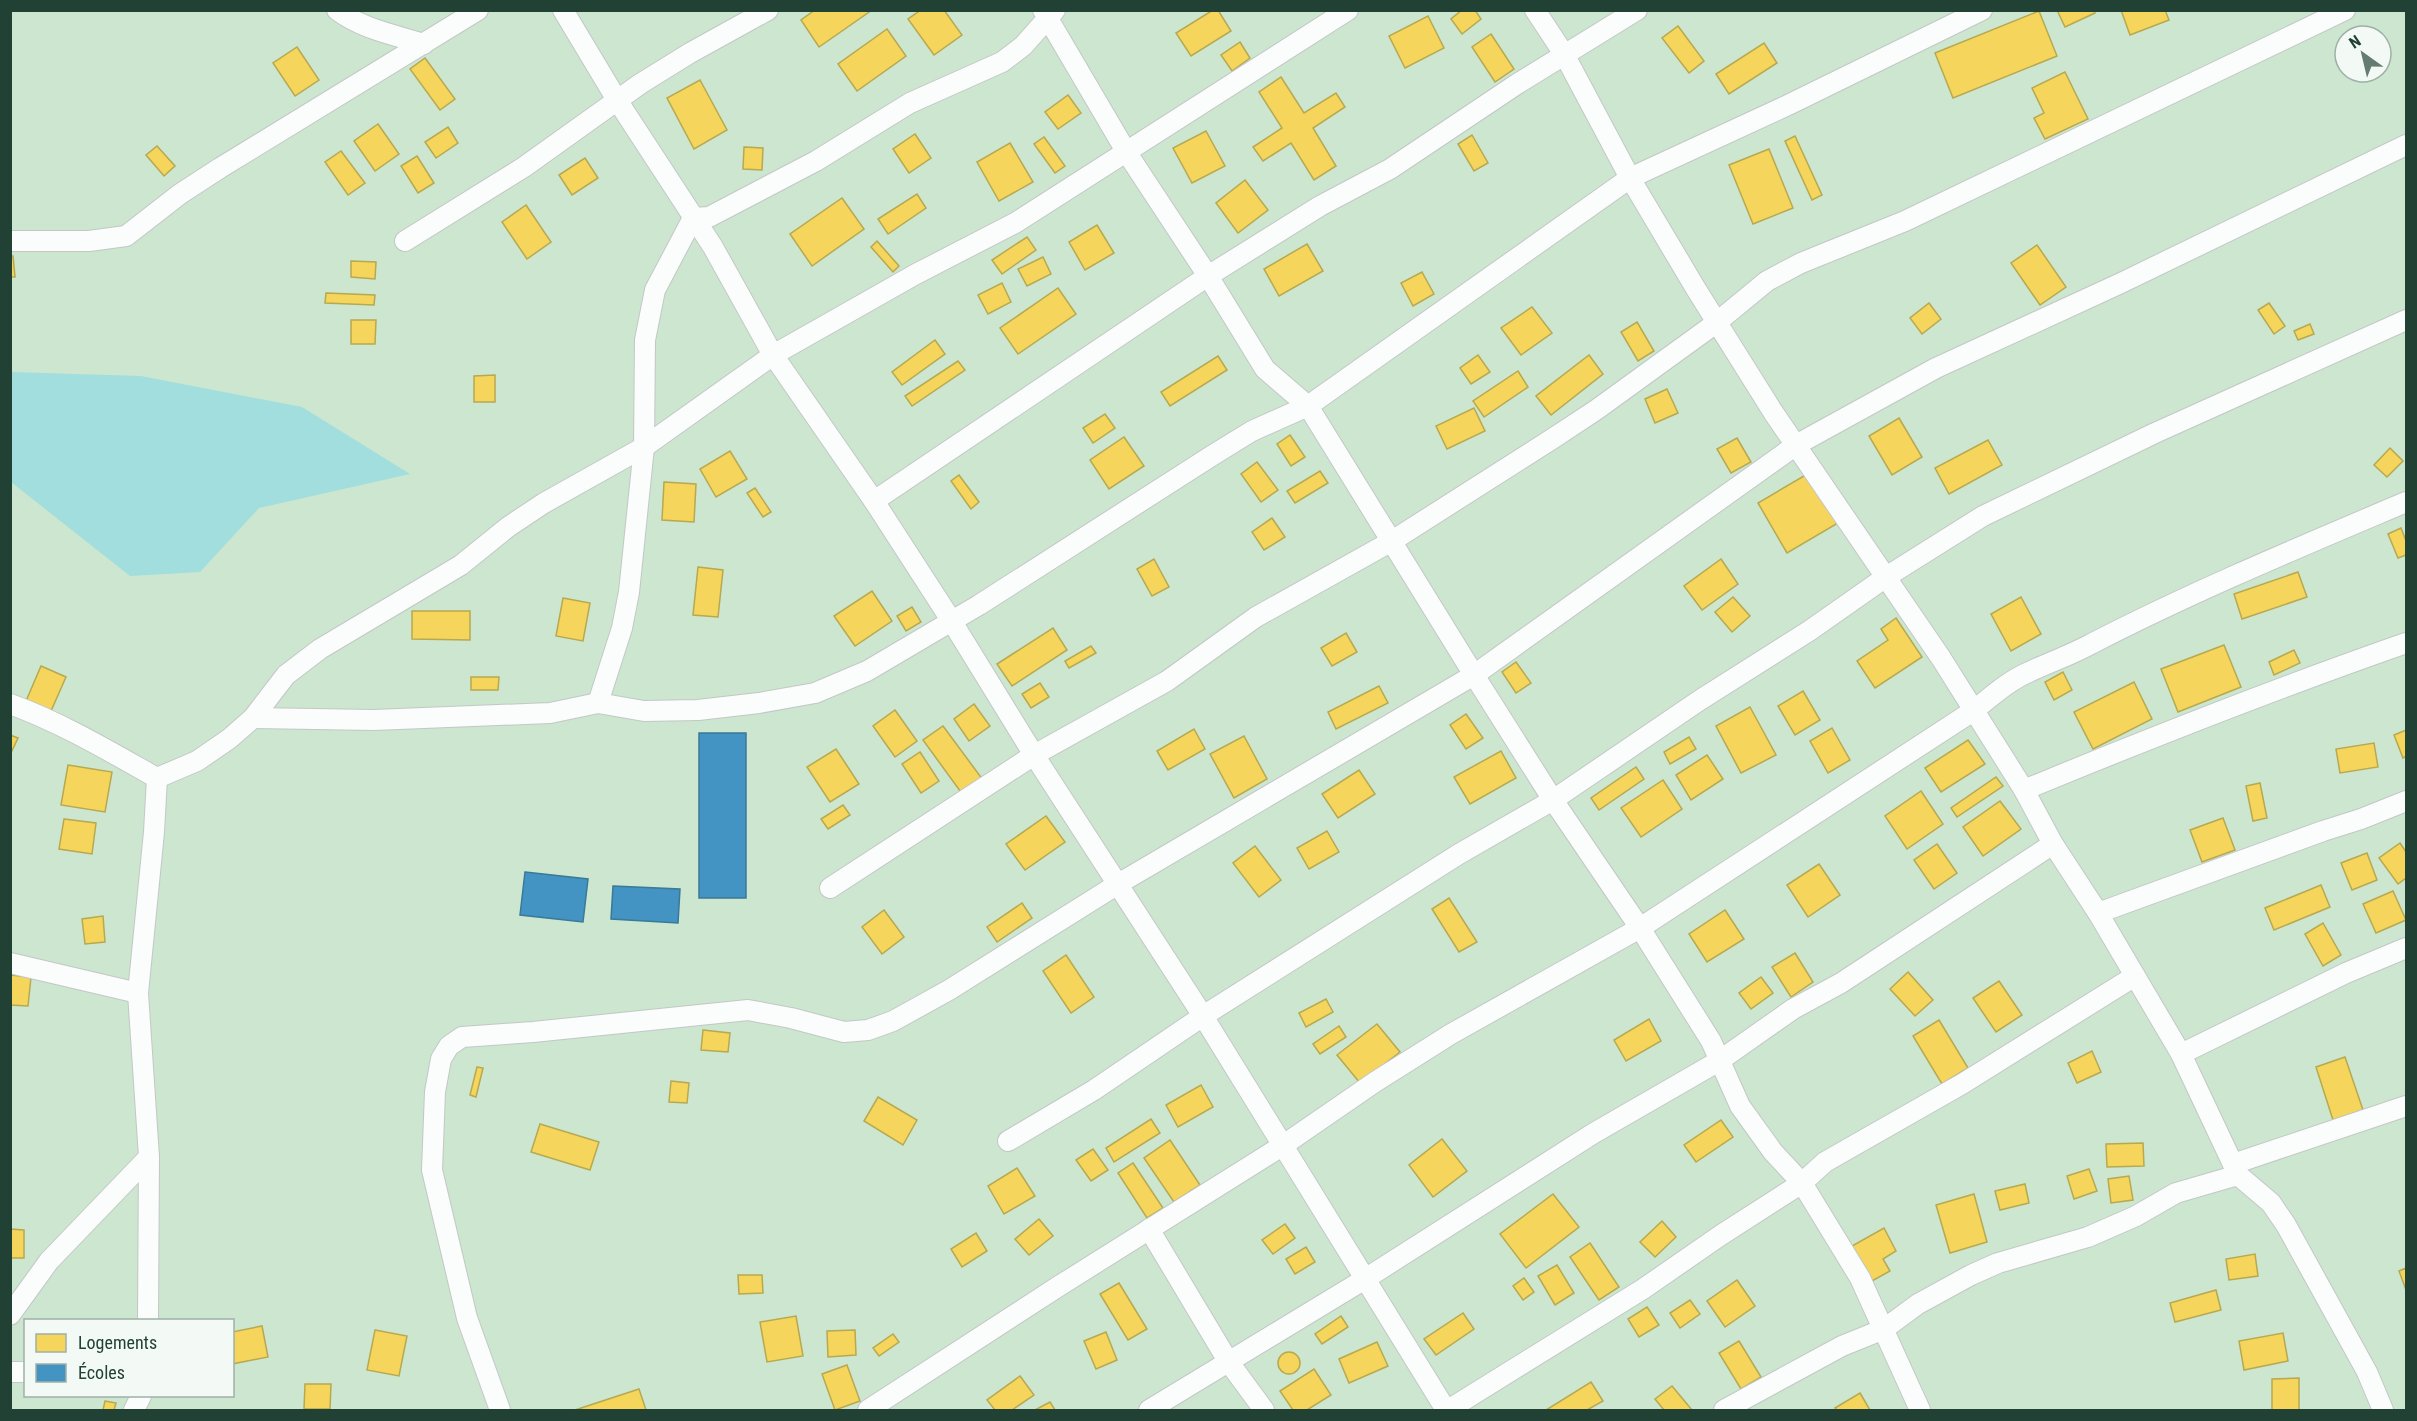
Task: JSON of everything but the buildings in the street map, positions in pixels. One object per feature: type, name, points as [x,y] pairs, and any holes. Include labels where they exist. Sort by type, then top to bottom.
[{"type":"street","points":[[337,10],[347,18],[369,27],[424,44]]},
{"type":"street","points":[[10,241],[89,241],[126,236],[180,194],[478,10]]},
{"type":"street","points":[[563,10],[617,100],[713,247],[773,355],[874,501],[951,620],[1034,755],[1203,1016],[1447,1410],[1643,1289],[1721,1235],[1802,1184],[1825,1162],[1962,1084],[2135,976]]},
{"type":"street","points":[[405,241],[524,167],[617,100],[690,53],[768,10]]},
{"type":"street","points":[[156,778],[197,761],[229,739],[253,718],[286,675],[320,649],[461,565],[508,527],[544,503],[644,447],[773,355],[907,279],[988,238],[1127,153],[1348,10]]},
{"type":"street","points":[[1535,10],[1564,54],[1630,178],[1716,323],[1941,658],[2024,790],[2053,844],[2098,913],[2181,1054],[2235,1169],[2271,1203],[2286,1225],[2367,1372],[2383,1410]]},
{"type":"street","points":[[874,501],[1208,276],[1320,206],[1390,169],[1564,54],[1637,10]]},
{"type":"street","points":[[253,718],[374,720],[550,713],[598,703],[644,711],[698,710],[759,703],[815,693],[867,671],[1213,454],[1252,431],[1308,406],[1630,178],[1788,105],[1982,10]]},
{"type":"street","points":[[830,888],[1034,755],[1167,681],[1256,617],[1392,542],[1596,410],[1716,323],[1767,281],[1801,263],[1905,221],[2345,10]]},
{"type":"street","points":[[693,218],[709,217],[816,161],[910,103],[1002,62],[1023,46],[1049,13],[1127,153],[1208,276],[1265,369],[1308,406],[1553,800],[1640,928],[1711,1041],[1740,1106],[1773,1152],[1802,1184],[1846,1254],[1884,1329],[1920,1410]]},
{"type":"street","points":[[500,1410],[467,1318],[432,1170],[435,1092],[441,1059],[449,1046],[462,1037],[748,1010],[791,1018],[844,1032],[868,1030],[893,1021],[949,990],[1118,884],[1474,675],[1796,445],[1936,368],[2121,283],[2406,145]]},
{"type":"street","points":[[598,703],[622,628],[630,592],[644,447],[645,340],[655,290],[693,218]]},
{"type":"street","points":[[1008,1141],[1094,1090],[1203,1016],[1459,854],[1553,800],[1700,700],[1809,631],[1886,577],[1983,516],[2062,476],[2406,320]]},
{"type":"street","points":[[868,1410],[1282,1146],[1375,1082],[1451,1034],[1640,928],[1973,711],[2003,687],[2028,672],[2057,662],[2135,621],[2242,571],[2406,502]]},
{"type":"street","points":[[2024,790],[2200,718],[2406,643]]},
{"type":"street","points":[[10,704],[37,714],[116,754],[156,778]]},
{"type":"street","points":[[148,1319],[149,1157],[138,993],[154,832],[156,778]]},
{"type":"street","points":[[2098,913],[2406,801]]},
{"type":"street","points":[[1149,1410],[1365,1279],[1594,1133],[1719,1061],[1793,1009],[1841,983],[2053,844]]},
{"type":"street","points":[[2181,1054],[2346,973],[2406,948]]},
{"type":"street","points":[[10,963],[138,993]]},
{"type":"street","points":[[1724,1410],[1842,1346],[1884,1329],[1918,1304],[1998,1263],[2088,1237],[2136,1216],[2176,1192],[2406,1106]]},
{"type":"street","points":[[10,1315],[49,1261],[149,1157]]},
{"type":"street","points":[[1149,1229],[1228,1361],[1264,1410]]},
{"type":"green space","points":[[11,11],[2406,11],[2406,1410],[11,1410]]},
{"type":"water","points":[[10,372],[141,376],[302,407],[410,474],[259,508],[200,572],[130,576],[11,482]]}]
